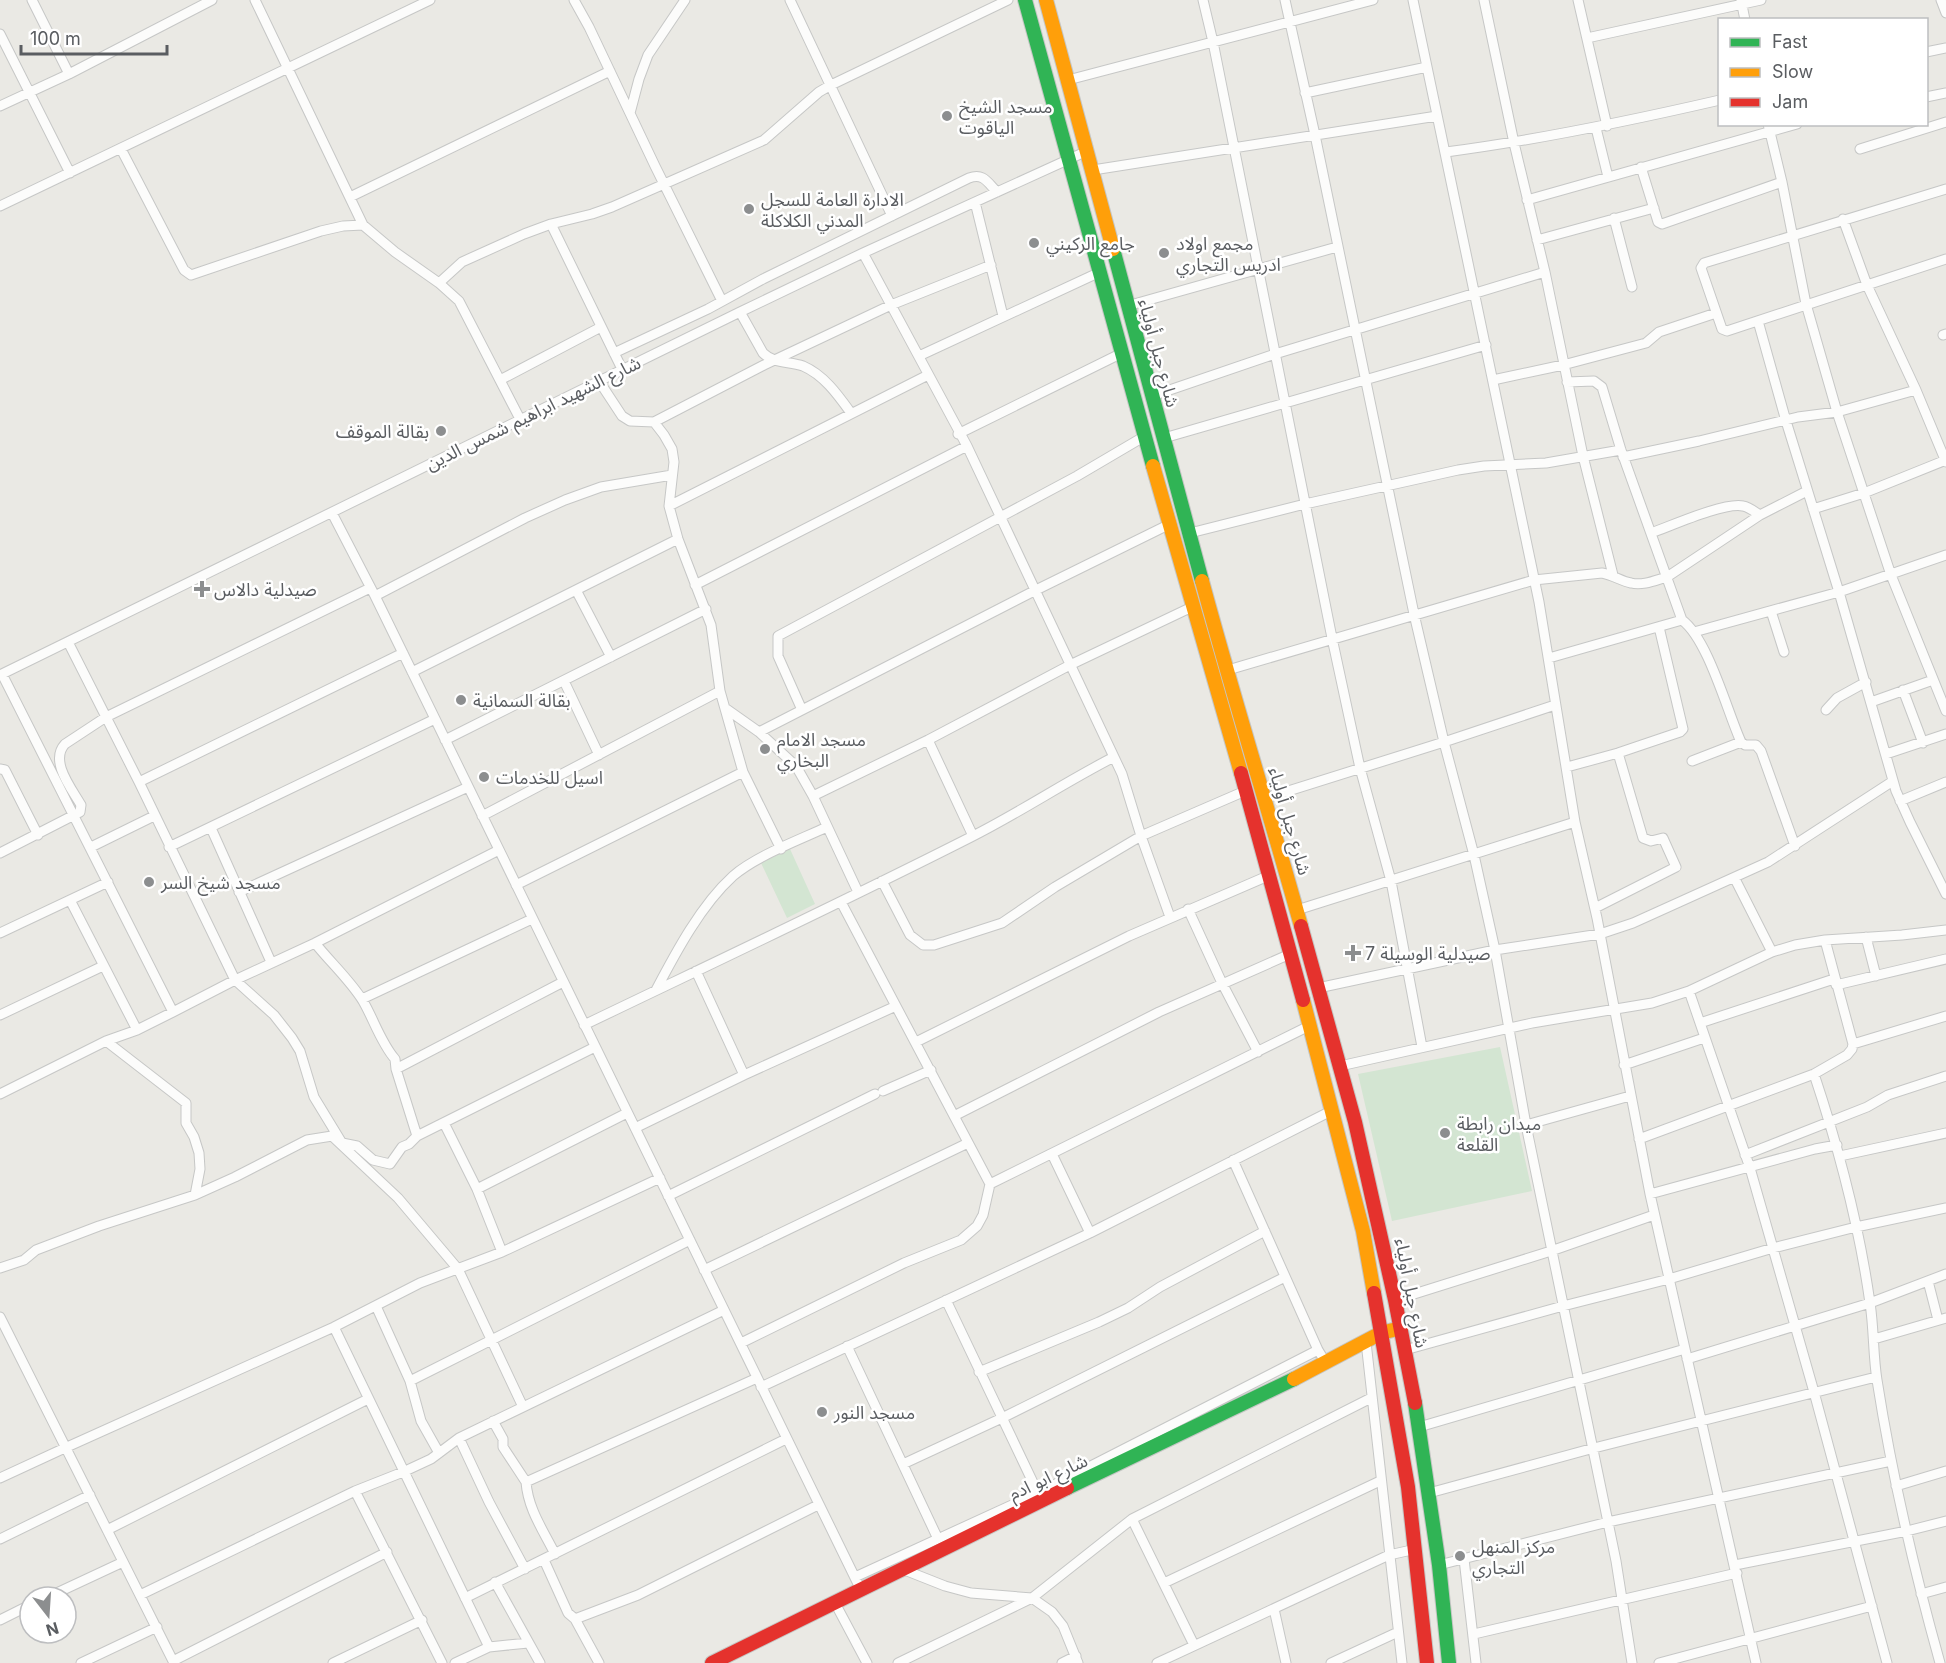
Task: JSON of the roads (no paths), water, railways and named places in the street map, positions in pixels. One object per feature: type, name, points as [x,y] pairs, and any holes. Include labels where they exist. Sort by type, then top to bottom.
[{"type":"main road","name":"شارع جبل أولياء","points":[[1025,0],[1145,436],[1270,875],[1363,1231],[1408,1487],[1427,1663]]},
{"type":"main road","name":"شارع جبل أولياء","points":[[1046,0],[1240,718],[1266,798],[1340,1066],[1374,1202],[1419,1427],[1439,1565],[1449,1663]]},
{"type":"main road","name":"شارع ابو ادم","points":[[712,1663],[836,1603],[858,1583],[902,1569],[1326,1363],[1381,1333],[1401,1328]]},
{"type":"street","points":[[44,0],[33,2],[69,74]]},
{"type":"street","points":[[0,106],[69,74],[212,0]]},
{"type":"street","points":[[255,0],[363,225],[459,301],[520,419]]},
{"type":"street","points":[[1,203],[121,149],[430,0]]},
{"type":"street","points":[[574,0],[723,301]]},
{"type":"street","points":[[630,113],[648,55],[685,0]]},
{"type":"street","points":[[790,0],[892,216]]},
{"type":"street","points":[[439,284],[462,262],[550,224],[612,207],[764,140],[819,92],[831,85],[1008,0]]},
{"type":"street","points":[[1203,0],[1332,638],[1360,768],[1390,881],[1422,1047]]},
{"type":"street","points":[[1285,0],[1414,614],[1444,742],[1474,855],[1495,950],[1551,1251],[1577,1380],[1594,1448],[1632,1663]]},
{"type":"street","points":[[1068,80],[1373,0]]},
{"type":"street","points":[[1413,0],[1534,580],[1575,822],[1595,908],[1654,1215],[1756,1663]]},
{"type":"street","points":[[1484,0],[1514,143],[1545,272],[1583,456],[1613,575]]},
{"type":"street","points":[[1578,0],[1606,126]]},
{"type":"street","points":[[1587,38],[1742,2],[1761,0]]},
{"type":"street","points":[[1941,0],[1946,13]]},
{"type":"street","points":[[1742,2],[1745,18]]},
{"type":"street","points":[[0,34],[70,173]]},
{"type":"street","points":[[1928,52],[1946,48]]},
{"type":"street","points":[[1305,93],[1427,67]]},
{"type":"street","points":[[350,197],[610,71]]},
{"type":"street","points":[[1928,97],[1946,93]]},
{"type":"street","points":[[1446,152],[1514,143],[1596,128],[1718,100]]},
{"type":"street","points":[[1093,170],[1437,116]]},
{"type":"street","points":[[1860,149],[1946,122]]},
{"type":"street","points":[[1596,128],[1608,177]]},
{"type":"street","points":[[1527,200],[1768,128],[1782,182],[1806,304],[1837,412],[1891,575],[1946,711]]},
{"type":"street","points":[[121,149],[184,270],[191,275],[321,231],[343,226],[363,225]]},
{"type":"street","name":"شارع الشهيد ابراهيم شمس الدين","points":[[1,674],[771,297],[1087,151]]},
{"type":"street","points":[[1641,167],[1658,222],[1662,224],[1782,182]]},
{"type":"street","points":[[614,353],[977,175],[981,176],[997,192]]},
{"type":"street","points":[[1946,189],[1702,265],[1716,314],[1724,331],[1946,259]]},
{"type":"street","points":[[975,202],[1003,316]]},
{"type":"street","points":[[1537,240],[1653,208]]},
{"type":"street","points":[[1614,218],[1632,287]]},
{"type":"street","points":[[1813,509],[1864,493],[1946,461],[1867,285],[1844,219]]},
{"type":"street","points":[[550,224],[622,369]]},
{"type":"street","points":[[1127,306],[1337,247]]},
{"type":"street","points":[[863,254],[966,446],[1122,774],[1170,917]]},
{"type":"street","points":[[598,381],[622,416],[630,421],[654,422],[891,305],[991,265]]},
{"type":"street","points":[[919,356],[1100,272]]},
{"type":"street","points":[[1152,396],[1275,354],[1545,272]]},
{"type":"street","points":[[763,279],[771,297]]},
{"type":"street","points":[[740,312],[763,353],[774,361],[802,366],[812,371],[837,394],[851,413]]},
{"type":"street","points":[[1493,380],[1563,365],[1646,343],[1659,332],[1716,314]]},
{"type":"street","points":[[1758,321],[1786,421],[1866,682],[1893,781],[1900,801],[1945,890]]},
{"type":"street","points":[[500,380],[601,327]]},
{"type":"street","points":[[1164,438],[1486,345]]},
{"type":"street","points":[[958,434],[1122,353]]},
{"type":"street","points":[[669,506],[928,375]]},
{"type":"street","points":[[1567,382],[1594,381],[1602,387],[1622,453],[1682,621],[1694,632],[1706,655],[1741,742],[1745,745],[1756,745],[1761,751],[1796,846]]},
{"type":"street","points":[[1190,533],[1305,504],[1458,470],[1546,463],[1583,456],[1622,453],[1810,415],[1837,412],[1916,390]]},
{"type":"street","points":[[654,422],[672,449],[674,462],[669,506],[678,539],[706,609],[715,648],[720,691],[743,772],[781,849]]},
{"type":"street","points":[[802,710],[778,656],[778,636],[1077,476],[1145,436]]},
{"type":"street","points":[[695,585],[966,446]]},
{"type":"street","points":[[0,853],[75,816],[81,808],[61,767],[58,754],[60,749],[106,717],[565,500],[601,487],[672,475]]},
{"type":"street","points":[[1228,670],[1534,580],[1592,573],[1613,575],[1631,583],[1641,584],[1667,577],[1760,515],[1807,491]]},
{"type":"street","points":[[1651,533],[1710,511],[1735,506],[1746,506],[1760,515]]},
{"type":"street","points":[[332,513],[446,740],[858,1583],[938,1539],[1038,1493],[1318,1350]]},
{"type":"street","points":[[759,732],[1170,524]]},
{"type":"street","points":[[412,672],[678,539]]},
{"type":"street","points":[[1694,632],[1839,592],[1946,555]]},
{"type":"street","points":[[576,590],[611,657]]},
{"type":"street","points":[[813,796],[928,740],[1070,665],[1194,606]]},
{"type":"street","points":[[446,740],[706,609]]},
{"type":"street","points":[[1771,611],[1784,652]]},
{"type":"street","points":[[1549,658],[1682,621]]},
{"type":"street","points":[[1567,768],[1618,753],[1683,729],[1659,627]]},
{"type":"street","points":[[68,642],[235,980],[274,1014],[292,1038],[300,1051],[314,1097],[342,1143],[357,1146],[373,1160],[390,1164],[402,1147],[417,1136],[595,1047]]},
{"type":"street","points":[[139,782],[403,653]]},
{"type":"street","points":[[1,674],[173,1012]]},
{"type":"street","points":[[1871,702],[1933,680]]},
{"type":"street","points":[[564,681],[599,755]]},
{"type":"street","points":[[1826,710],[1837,698],[1866,682]]},
{"type":"street","points":[[1903,690],[1923,743]]},
{"type":"street","points":[[482,816],[720,691]]},
{"type":"street","points":[[1266,798],[1555,705]]},
{"type":"street","points":[[725,708],[759,732],[796,765],[858,892]]},
{"type":"street","points":[[169,848],[435,719]]},
{"type":"street","points":[[1886,754],[1946,734]]},
{"type":"street","points":[[928,740],[973,836]]},
{"type":"street","points":[[1692,761],[1741,742]]},
{"type":"street","points":[[1595,908],[1676,867],[1663,838],[1651,841],[1643,838],[1618,753]]},
{"type":"street","points":[[584,1025],[973,836],[1114,757]]},
{"type":"street","points":[[0,769],[5,770],[38,835]]},
{"type":"street","points":[[516,885],[743,772]]},
{"type":"street","points":[[1318,988],[1495,950],[1600,934],[1633,923],[1735,879],[1768,862],[1893,781]]},
{"type":"street","points":[[1900,801],[1946,782]]},
{"type":"street","points":[[239,892],[468,787]]},
{"type":"street","points":[[882,880],[910,935],[923,945],[934,945],[1002,922],[1055,886],[1142,836],[1245,791]]},
{"type":"street","points":[[91,847],[154,816]]},
{"type":"street","points":[[1297,910],[1575,822]]},
{"type":"street","points":[[656,990],[678,950],[722,888],[734,875],[749,865],[827,827]]},
{"type":"street","points":[[211,828],[271,963]]},
{"type":"street","points":[[0,1094],[106,1041],[136,1030],[315,943],[499,850]]},
{"type":"street","points":[[916,1042],[1170,917],[1270,875]]},
{"type":"street","points":[[1735,879],[1772,952]]},
{"type":"street","points":[[0,933],[108,882]]},
{"type":"street","points":[[70,900],[136,1030]]},
{"type":"street","points":[[741,1343],[904,1263],[961,1240],[978,1226],[983,1215],[990,1184],[841,902]]},
{"type":"street","points":[[1188,909],[1222,983],[1258,1052]]},
{"type":"street","points":[[362,999],[532,919]]},
{"type":"street","points":[[1340,1066],[1508,1028],[1652,1003],[1689,991],[1772,952],[1795,945],[1825,940],[1946,930]]},
{"type":"street","points":[[1866,938],[1876,976]]},
{"type":"street","points":[[1639,1139],[1814,1074],[1847,1056],[1853,1044],[1825,940]]},
{"type":"street","points":[[315,943],[362,999],[388,1051],[395,1059],[417,1136]]},
{"type":"street","points":[[954,1116],[1160,1012],[1290,954]]},
{"type":"street","points":[[1700,1023],[1835,982],[1876,976],[1946,959]]},
{"type":"street","points":[[0,1015],[104,966]]},
{"type":"street","points":[[696,971],[744,1075]]},
{"type":"street","points":[[396,1069],[563,982]]},
{"type":"street","points":[[1689,991],[1750,1168],[1814,1392],[1887,1663]]},
{"type":"street","points":[[635,1128],[744,1075],[896,1006]]},
{"type":"street","points":[[1853,1044],[1946,1016]]},
{"type":"street","points":[[990,1184],[1309,1026]]},
{"type":"street","points":[[1624,1065],[1704,1038]]},
{"type":"street","points":[[106,1041],[186,1103],[186,1123],[199,1153],[200,1169],[195,1195]]},
{"type":"street","points":[[668,1196],[931,1070]]},
{"type":"street","points":[[1814,1074],[1837,1145],[1857,1227],[1870,1303],[1876,1377],[1891,1461],[1921,1594],[1940,1663]]},
{"type":"street","points":[[1745,1155],[1867,1107],[1888,1095],[1946,1076]]},
{"type":"street","points":[[1526,1125],[1630,1096]]},
{"type":"street","points":[[526,1482],[759,1382],[848,1347],[1090,1233],[1331,1111]]},
{"type":"street","points":[[477,1189],[627,1113]]},
{"type":"street","points":[[444,1123],[477,1189],[502,1252]]},
{"type":"street","points":[[1840,1156],[1946,1133]]},
{"type":"street","points":[[0,1268],[24,1260],[36,1250],[99,1226],[195,1195],[307,1140],[332,1136],[398,1198],[458,1269],[523,1407]]},
{"type":"street","points":[[704,1270],[968,1143]]},
{"type":"street","points":[[1650,1194],[1837,1145]]},
{"type":"street","points":[[1052,1154],[1090,1233]]},
{"type":"street","points":[[1233,1160],[1318,1350],[1326,1363]]},
{"type":"street","points":[[0,1478],[334,1327],[420,1283],[502,1252],[660,1178]]},
{"type":"street","points":[[1405,1350],[1669,1279],[1773,1248],[1946,1208]]},
{"type":"street","points":[[1395,1300],[1551,1251],[1654,1215]]},
{"type":"street","points":[[980,1372],[1128,1308],[1160,1287],[1264,1231]]},
{"type":"street","points":[[410,1381],[690,1240]]},
{"type":"street","points":[[1419,1427],[1577,1380],[1795,1325],[1870,1303],[1946,1274]]},
{"type":"street","points":[[903,1464],[1002,1418],[1285,1277]]},
{"type":"street","points":[[1874,1340],[1942,1319],[1928,1281]]},
{"type":"street","points":[[946,1300],[1038,1493]]},
{"type":"street","points":[[376,1306],[410,1381],[421,1421],[440,1453]]},
{"type":"street","points":[[140,1595],[355,1491],[403,1472],[440,1453],[459,1438],[724,1311]]},
{"type":"street","points":[[0,1317],[173,1662],[387,1552]]},
{"type":"street","points":[[334,1327],[489,1647]]},
{"type":"street","points":[[1366,1342],[1402,1663]]},
{"type":"street","points":[[848,1347],[938,1539]]},
{"type":"street","points":[[1429,1493],[1594,1448],[1876,1377]]},
{"type":"street","points":[[898,1663],[1032,1598],[1132,1519],[1371,1398]]},
{"type":"street","points":[[107,1530],[368,1399]]},
{"type":"street","points":[[493,1421],[503,1439],[503,1447],[526,1482],[527,1496],[532,1511],[555,1554]]},
{"type":"street","points":[[459,1438],[489,1502],[525,1569]]},
{"type":"street","points":[[465,1598],[786,1439]]},
{"type":"street","points":[[1439,1565],[1608,1522],[1891,1461]]},
{"type":"street","points":[[1896,1485],[1946,1471]]},
{"type":"street","points":[[1164,1582],[1380,1481]]},
{"type":"street","points":[[355,1491],[442,1663]]},
{"type":"street","points":[[0,1539],[90,1495]]},
{"type":"street","points":[[575,1619],[638,1595],[818,1505]]},
{"type":"street","points":[[1132,1519],[1194,1645]]},
{"type":"street","points":[[1474,1634],[1736,1569],[1854,1541],[1907,1532],[1946,1521]]},
{"type":"street","points":[[1157,1663],[1389,1555],[1416,1549]]},
{"type":"street","points":[[1464,1559],[1476,1663]]},
{"type":"street","points":[[544,1560],[568,1613],[575,1619],[599,1663]]},
{"type":"street","points":[[74,1585],[123,1562]]},
{"type":"street","points":[[902,1569],[945,1586],[971,1593],[1032,1598],[1052,1612],[1063,1626],[1077,1660],[1062,1663]]},
{"type":"street","points":[[495,1582],[540,1663]]},
{"type":"street","points":[[1921,1594],[1946,1587]]},
{"type":"street","points":[[836,1603],[867,1663]]},
{"type":"street","points":[[1659,1663],[1872,1606]]},
{"type":"street","points":[[1274,1609],[1287,1663]]},
{"type":"street","points":[[0,1620],[18,1611]]},
{"type":"street","points":[[333,1663],[422,1620]]},
{"type":"street","points":[[81,1663],[157,1627]]},
{"type":"street","points":[[1332,1663],[1398,1632]]},
{"type":"street","points":[[455,1663],[489,1647],[528,1642]]},
{"type":"place","name":"مسجد الشيخ الياقوت","points":[[947,116]]},
{"type":"place","name":"الادارة العامة للسجل المدني الكلاكلة","points":[[749,209]]},
{"type":"place","name":"جامع الركيني","points":[[1034,243]]},
{"type":"place","name":"مجمع اولاد ادريس التجاري","points":[[1164,253]]},
{"type":"place","name":"بقالة الموقف","points":[[441,431]]},
{"type":"place","name":"صيدلية دالاس","points":[[202,589]]},
{"type":"place","name":"بقالة السمانية","points":[[461,700]]},
{"type":"place","name":"مسجد الامام البخاري","points":[[765,749]]},
{"type":"place","name":"اسيل للخدمات","points":[[484,777]]},
{"type":"place","name":"مسجد شيخ السر","points":[[149,882]]},
{"type":"place","name":"صيدلية الوسيلة 7","points":[[1353,953]]},
{"type":"place","name":"ميدان رابطة القلعة","points":[[1445,1133]]},
{"type":"place","name":"مسجد النور","points":[[822,1412]]},
{"type":"place","name":"مركز المنهل التجاري","points":[[1460,1556]]}]
